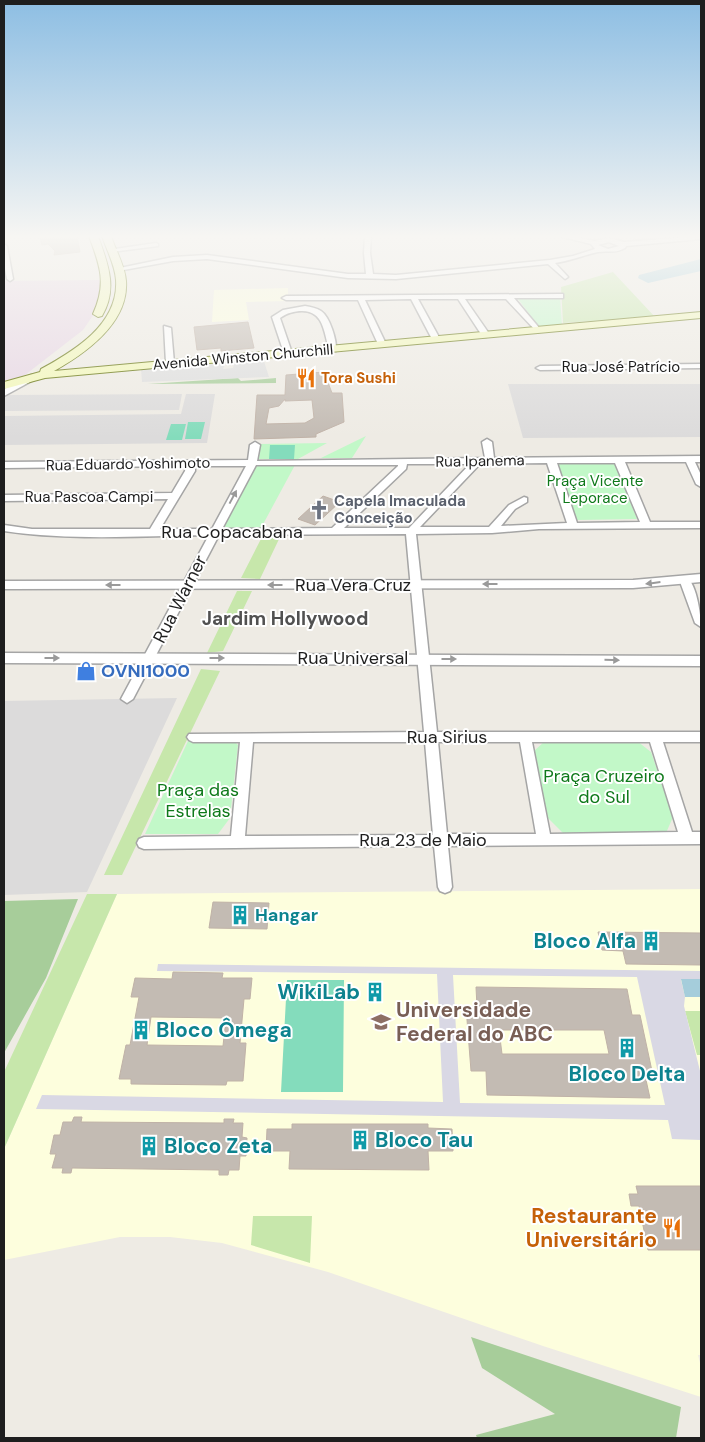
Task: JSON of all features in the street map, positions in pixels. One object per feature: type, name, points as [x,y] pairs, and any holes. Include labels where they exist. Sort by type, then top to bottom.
[{"type":"main road","points":[[32,377],[90,328],[104,303]]},
{"type":"main road","points":[[4,386],[77,359],[104,327],[116,303]]},
{"type":"main road","name":"Avenida Winston Churchill","points":[[32,377],[701,315]]},
{"type":"main road","points":[[68,373],[76,370],[77,359]]},
{"type":"main road","name":"Avenida Winston Churchill","points":[[77,359],[90,367],[114,368]]},
{"type":"street","points":[[363,303],[382,344]]},
{"type":"street","points":[[416,303],[436,339]]},
{"type":"street","points":[[465,303],[486,335]]},
{"type":"street","points":[[515,303],[538,330]]},
{"type":"street","points":[[288,353],[276,317],[296,309],[314,310],[321,314],[333,348]]},
{"type":"street","points":[[167,328],[170,363]]},
{"type":"street","name":"Rua José Patrício","points":[[540,368],[701,366]]},
{"type":"street","points":[[4,392],[32,377]]},
{"type":"street","points":[[487,442],[490,461]]},
{"type":"street","name":"Rua Warner","points":[[127,699],[215,532],[255,463],[255,445]]},
{"type":"street","points":[[689,459],[701,484]]},
{"type":"street","name":"Rua Ipanema","points":[[255,463],[701,459]]},
{"type":"street","points":[[551,460],[573,526]]},
{"type":"street","points":[[619,460],[646,526]]},
{"type":"street","points":[[445,887],[411,531],[475,465],[475,461]]},
{"type":"street","points":[[335,531],[403,467],[402,462]]},
{"type":"street","points":[[153,532],[191,468],[191,463]]},
{"type":"street","name":"Rua Eduardo Yoshimoto","points":[[4,465],[255,463]]},
{"type":"street","name":"Rua Pascoa Campi","points":[[4,498],[175,496]]},
{"type":"street","points":[[492,530],[512,506],[524,500]]},
{"type":"street","name":"Rua Copacabana","points":[[4,528],[32,532],[215,532],[492,530],[533,526],[701,525]]},
{"type":"street","name":"Rua Vera Cruz","points":[[4,585],[633,584],[701,578]]},
{"type":"street","points":[[684,579],[701,623]]},
{"type":"street","name":"Rua Universal","points":[[4,658],[701,661]]},
{"type":"street","name":"Rua Sirius","points":[[192,737],[701,737]]},
{"type":"street","points":[[237,842],[247,737]]},
{"type":"street","points":[[525,737],[544,839]]},
{"type":"street","points":[[654,737],[687,838]]},
{"type":"street","name":"Rua 23 de Maio","points":[[144,843],[701,838]]},
{"type":"shaded area","points":[[4,303],[99,303],[83,330],[25,375],[4,383]]},
{"type":"shaded area","points":[[213,303],[246,303],[249,320],[212,322]]},
{"type":"shaded area","points":[[263,358],[269,377],[142,382],[141,369],[226,362],[223,369],[233,368],[235,361]]},
{"type":"shaded area","points":[[508,384],[701,384],[701,437],[523,438]]},
{"type":"shaded area","points":[[182,394],[179,410],[4,411],[4,396],[6,395]]},
{"type":"shaded area","points":[[186,394],[215,394],[207,443],[4,445],[4,416],[181,414]]},
{"type":"shaded area","points":[[177,698],[87,892],[4,895],[4,701]]},
{"type":"shaded area","name":"Universidade Federal do ABC","points":[[701,889],[701,1355],[698,1355],[701,1367],[701,1397],[543,1346],[328,1272],[222,1243],[170,1237],[120,1237],[4,1260],[4,1149],[117,894]]},
{"type":"shaded area","points":[[158,964],[701,971],[701,979],[681,980],[685,997],[684,1006],[701,1075],[701,1140],[672,1139],[668,1120],[36,1109],[42,1095],[443,1102],[437,974],[157,971]],"holes":[[[453,975],[637,977],[665,1105],[460,1103]]]},
{"type":"green space","points":[[521,303],[560,303],[562,325],[539,327]]},
{"type":"green space","points":[[562,303],[642,303],[655,317],[563,323]]},
{"type":"green space","points":[[238,378],[241,381],[276,378],[276,383],[148,384]]},
{"type":"green space","points":[[188,422],[205,422],[201,439],[185,439]]},
{"type":"green space","points":[[171,424],[186,424],[182,440],[166,440]]},
{"type":"green space","points":[[366,436],[352,458],[321,458]]},
{"type":"green space","points":[[327,443],[298,459],[259,459],[260,444]]},
{"type":"green space","points":[[270,445],[295,445],[294,459],[269,459]]},
{"type":"green space","name":"Praça Vicente Leporace","points":[[556,462],[614,462],[637,519],[577,520]]},
{"type":"green space","points":[[255,465],[295,465],[261,528],[222,528]]},
{"type":"green space","points":[[262,537],[280,537],[260,579],[241,578]]},
{"type":"green space","points":[[237,591],[252,591],[223,651],[207,653]]},
{"type":"green space","points":[[201,669],[220,671],[122,875],[104,875]]},
{"type":"green space","name":"Praça das Estrelas","points":[[188,741],[234,741],[238,745],[230,818],[218,834],[145,834]]},
{"type":"green space","name":"Praça Cruzeiro do Sul","points":[[545,741],[637,741],[651,752],[673,817],[666,833],[563,833],[548,818],[534,751]]},
{"type":"green space","points":[[87,894],[117,894],[4,1149],[4,1072]]},
{"type":"green space","points":[[78,899],[46,978],[4,1053],[4,901]]},
{"type":"green space","points":[[287,980],[344,980],[343,1092],[281,1092]]},
{"type":"green space","points":[[685,1011],[701,1011],[701,1055],[697,1055]]},
{"type":"green space","points":[[253,1216],[312,1216],[310,1263],[251,1245]]},
{"type":"green space","points":[[471,1337],[681,1407],[676,1438],[477,1438],[476,1435],[555,1414],[482,1368]]},
{"type":"water","points":[[681,979],[701,979],[701,997],[685,997]]},
{"type":"building","points":[[248,322],[254,348],[221,351],[221,348],[197,350],[194,327]]},
{"type":"building","points":[[324,372],[332,393],[342,393],[344,422],[316,434],[316,437],[254,439],[257,395],[285,395],[286,375]],"holes":[[[285,399],[285,401],[312,400],[314,418],[305,423],[266,424],[269,408],[279,406]]]},
{"type":"building","name":"Capela Imaculada Conceição","points":[[323,496],[340,502],[315,525],[298,519]]},
{"type":"building","name":"Hangar","points":[[213,902],[269,903],[267,929],[209,928]]},
{"type":"building","name":"Bloco Alfa","points":[[598,932],[701,933],[701,965],[626,964],[623,951],[602,950]]},
{"type":"building","name":"Bloco Ômega","points":[[173,972],[223,973],[222,978],[252,978],[250,999],[244,999],[240,1043],[246,1043],[243,1081],[227,1081],[226,1085],[131,1084],[131,1079],[119,1079],[126,1045],[130,1045],[139,997],[131,997],[135,978],[172,979]],"holes":[[[151,1017],[226,1018],[223,1046],[147,1045]]]},
{"type":"building","name":"WikiLab","points":[[370,985],[380,985],[380,999],[370,999]]},
{"type":"building","name":"Bloco Delta","points":[[476,987],[627,989],[632,1015],[640,1015],[652,1071],[644,1071],[650,1098],[487,1095],[486,1071],[471,1071],[466,1007],[477,1007]],"holes":[[[499,1030],[604,1030],[609,1054],[502,1054]]]},
{"type":"building","name":"Bloco Zeta","points":[[74,1117],[82,1117],[81,1122],[224,1123],[224,1119],[234,1119],[233,1123],[243,1123],[242,1137],[247,1138],[246,1156],[240,1156],[239,1170],[229,1170],[228,1175],[219,1175],[219,1170],[72,1168],[71,1173],[62,1173],[63,1168],[52,1168],[56,1154],[50,1154],[54,1135],[60,1135],[63,1122],[72,1122]]},
{"type":"building","name":"Bloco Tau","points":[[292,1124],[428,1124],[428,1128],[452,1129],[453,1151],[428,1151],[429,1170],[289,1169],[290,1151],[266,1151],[267,1129],[292,1129]]},
{"type":"building","name":"Restaurante Universitário","points":[[636,1186],[701,1186],[701,1250],[648,1250],[639,1206],[631,1206],[629,1194],[638,1194]]},
{"type":"place","name":"Tora Sushi","points":[[306,378]]},
{"type":"place","name":"Capela Imaculada Conceição","points":[[319,510]]},
{"type":"place","name":"OVNI1000","points":[[86,671]]},
{"type":"place","name":"Hangar","points":[[240,915]]},
{"type":"place","name":"Bloco Alfa","points":[[651,941]]},
{"type":"place","name":"WikiLab","points":[[375,992]]},
{"type":"place","name":"Universidade Federal do ABC","points":[[381,1022]]},
{"type":"place","name":"Bloco Ômega","points":[[141,1030]]},
{"type":"place","name":"Bloco Delta","points":[[627,1048]]},
{"type":"place","name":"Bloco Tau","points":[[360,1140]]},
{"type":"place","name":"Bloco Zeta","points":[[149,1146]]},
{"type":"place","name":"Restaurante Universitário","points":[[672,1228]]},
{"type":"district","name":"Jardim Hollywood","points":[[285,618]]}]
